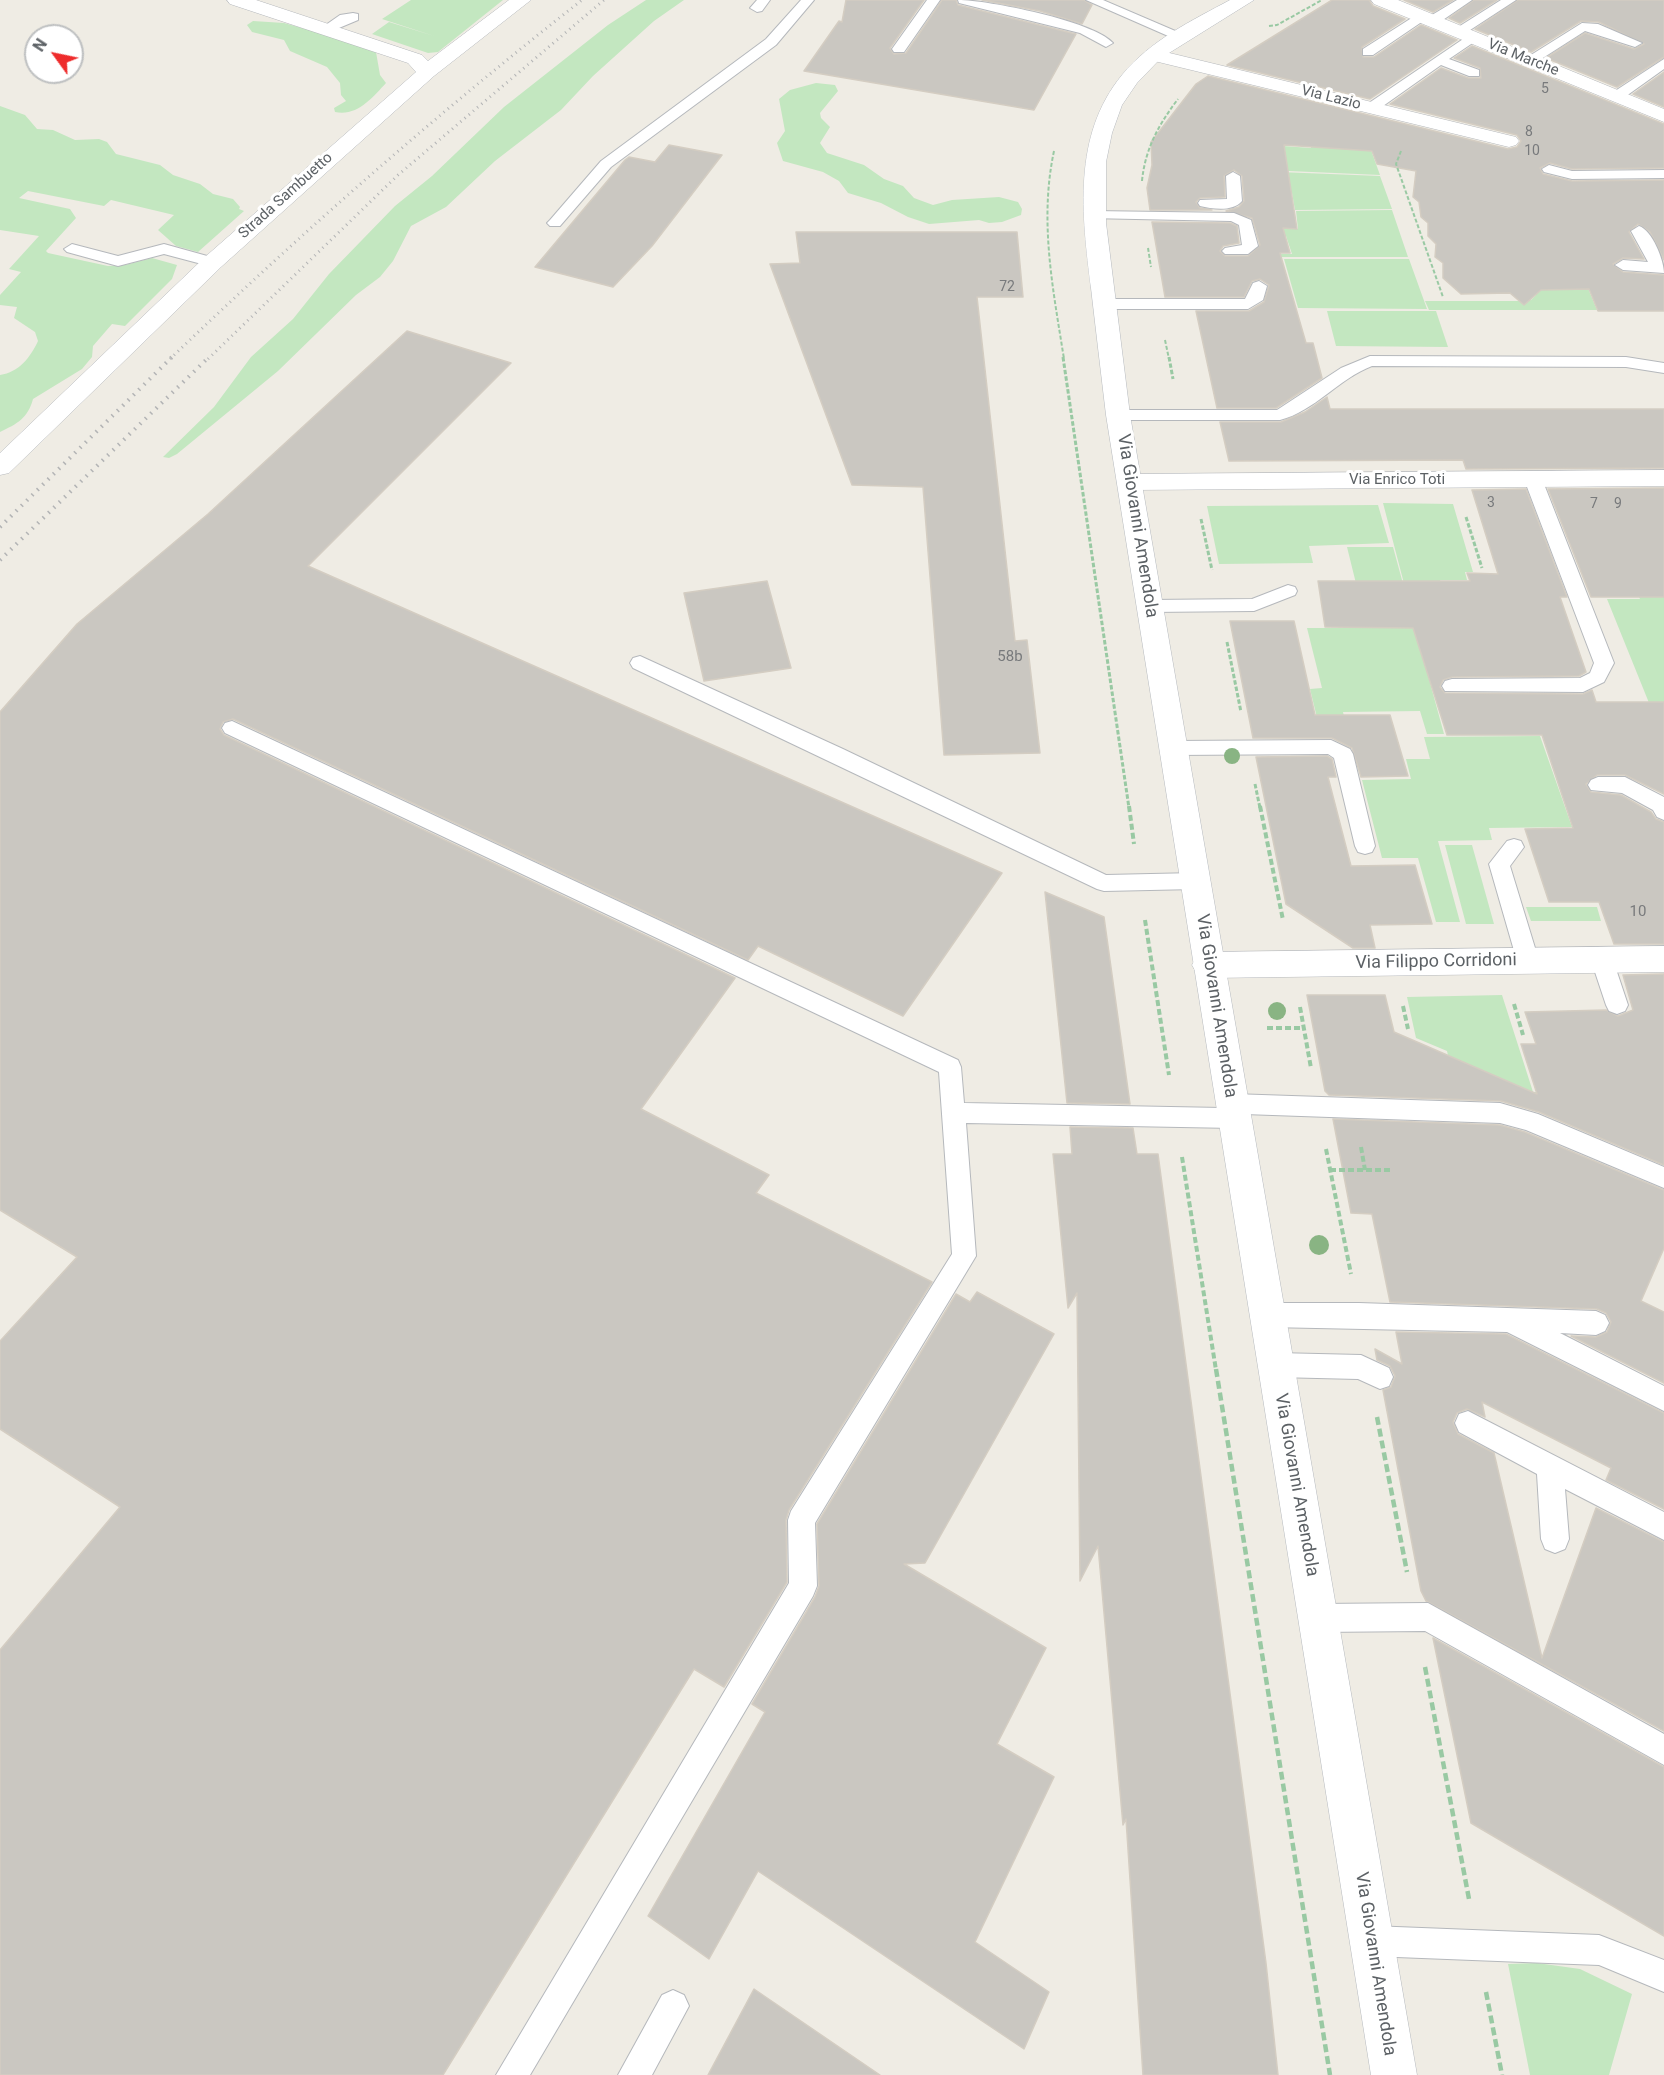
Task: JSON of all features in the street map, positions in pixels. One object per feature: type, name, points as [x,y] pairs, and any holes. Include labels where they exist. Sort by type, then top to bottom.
[{"type":"street","points":[[237,0],[415,59],[427,72]]},
{"type":"street","name":"Strada Sambuetto","points":[[0,467],[213,262],[427,72],[521,0]]},
{"type":"street","name":"Via Giovanni Amendola","points":[[1244,0],[1180,36],[1153,55],[1124,89],[1101,135],[1094,162],[1093,207],[1118,414],[1394,2075]]},
{"type":"street","name":"Via Marche","points":[[1381,0],[1664,116]]},
{"type":"street","name":"Via Lazio","points":[[1153,55],[1509,141]]},
{"type":"street","name":"Via Enrico Toti","points":[[1130,482],[1664,478]]},
{"type":"street","name":"Via Filippo Corridoni","points":[[1208,965],[1664,959]]},
{"type":"lane","points":[[555,223],[606,164],[771,42],[808,0]]},
{"type":"lane","points":[[899,49],[934,0]]},
{"type":"lane","points":[[964,0],[1084,30],[1106,42]]},
{"type":"lane","points":[[1092,0],[1180,36]]},
{"type":"lane","points":[[1368,52],[1427,18],[1466,0]]},
{"type":"lane","points":[[1371,108],[1439,60],[1465,34],[1510,0]]},
{"type":"lane","points":[[327,29],[345,18],[353,17]]},
{"type":"lane","points":[[1530,60],[1582,27],[1593,27],[1635,43]]},
{"type":"lane","points":[[1439,60],[1474,73]]},
{"type":"lane","points":[[1617,96],[1664,63]]},
{"type":"lane","points":[[1549,169],[1583,178],[1664,174]]},
{"type":"lane","points":[[1093,207],[1230,204],[1235,201],[1233,176]]},
{"type":"lane","points":[[1643,185],[1664,185]]},
{"type":"lane","points":[[1093,207],[1234,217],[1246,223],[1250,246],[1243,251],[1230,251]]},
{"type":"lane","points":[[1640,231],[1662,268]]},
{"type":"lane","points":[[72,249],[118,261],[164,249],[213,262]]},
{"type":"lane","points":[[1623,265],[1662,268]]},
{"type":"lane","points":[[1104,304],[1248,304],[1255,300],[1259,286]]},
{"type":"lane","points":[[1118,414],[1280,415],[1298,408],[1353,366],[1370,361],[1626,362],[1664,368]]},
{"type":"lane","points":[[1452,686],[1583,685],[1598,678],[1604,663],[1533,479]]},
{"type":"lane","points":[[1150,606],[1254,605],[1288,591]]},
{"type":"lane","points":[[640,663],[1104,883],[1196,881]]},
{"type":"lane","points":[[232,728],[950,1067],[964,1256],[801,1520],[803,1586],[512,2075]]},
{"type":"lane","points":[[1173,748],[1331,747],[1343,754],[1365,846]]},
{"type":"lane","points":[[1598,785],[1625,785],[1661,805],[1664,812]]},
{"type":"lane","points":[[1514,847],[1499,864],[1528,961]]},
{"type":"lane","points":[[1602,960],[1617,1005]]},
{"type":"lane","points":[[954,1113],[1233,1111],[1318,1106],[1500,1113],[1530,1121],[1664,1178]]},
{"type":"lane","points":[[1268,1315],[1359,1315],[1596,1323]]},
{"type":"lane","points":[[1509,1321],[1664,1399]]},
{"type":"lane","points":[[1276,1365],[1360,1367],[1374,1374]]},
{"type":"lane","points":[[1468,1423],[1664,1527]]},
{"type":"lane","points":[[1551,1467],[1555,1539]]},
{"type":"lane","points":[[1318,1618],[1428,1617],[1664,1750]]},
{"type":"lane","points":[[1371,1941],[1599,1950],[1664,1976]]},
{"type":"lane","points":[[634,2075],[673,2007]]},
{"type":"path","points":[[1419,120],[1398,155],[1396,164],[1443,297]]},
{"type":"path","points":[[1455,480],[1482,568]]},
{"type":"path","points":[[1194,481],[1359,1315]]},
{"type":"path","points":[[1511,993],[1523,1035]]},
{"type":"path","points":[[1330,1170],[1390,1170]]},
{"type":"path","points":[[1374,1374],[1415,1617],[1502,2075]]},
{"type":"green space","points":[[411,0],[503,0],[438,52],[428,53],[372,34],[389,22],[434,36],[382,19]]},
{"type":"green space","points":[[646,0],[684,0],[654,21],[593,76],[561,110],[495,161],[446,207],[411,226],[393,261],[380,277],[356,295],[278,371],[177,454],[169,458],[163,457],[214,407],[251,357],[293,319],[329,274],[395,206],[432,176],[504,107],[608,25]]},
{"type":"green space","points":[[253,21],[284,23],[367,46],[376,52],[380,75],[386,83],[370,100],[357,109],[343,113],[335,112],[334,108],[346,101],[341,95],[340,83],[327,67],[290,51],[284,40],[252,32],[247,25]]},
{"type":"green space","points":[[816,83],[835,85],[838,91],[820,113],[821,118],[830,127],[820,143],[827,153],[864,165],[884,179],[903,186],[914,198],[933,205],[952,200],[999,197],[1018,202],[1022,209],[1021,215],[1002,222],[989,223],[979,220],[929,224],[908,217],[881,203],[848,193],[839,181],[823,172],[783,161],[777,143],[785,131],[779,99],[790,90]]},
{"type":"green space","points":[[0,106],[25,115],[37,129],[53,130],[75,140],[99,139],[107,142],[116,154],[160,165],[173,175],[200,184],[213,194],[233,199],[240,207],[239,209],[244,211],[198,252],[176,246],[158,230],[174,215],[111,200],[104,206],[28,191],[19,198],[70,209],[76,218],[46,251],[48,253],[108,266],[125,265],[152,258],[177,265],[172,279],[125,326],[112,324],[93,346],[92,357],[82,369],[33,399],[21,420],[0,432],[0,375],[13,371],[23,363],[38,341],[35,332],[14,318],[17,307],[0,305],[0,295],[21,272],[9,269],[39,236],[0,230]]},
{"type":"green space","points":[[1311,136],[1367,139],[1380,175],[1221,168],[1255,144],[1311,148]]},
{"type":"green space","points":[[1482,169],[1547,189],[1597,310],[1429,310],[1425,301],[1523,301],[1531,300],[1536,295]]},
{"type":"green space","points":[[1254,171],[1380,176],[1392,209],[1295,210],[1292,193],[1257,191]]},
{"type":"green space","points":[[1392,210],[1408,257],[1268,257],[1267,254],[1292,254],[1286,236],[1263,236],[1262,228],[1298,229],[1296,211]]},
{"type":"green space","points":[[1284,259],[1409,259],[1427,309],[1298,308]]},
{"type":"green space","points":[[1327,311],[1436,311],[1448,347],[1336,346]]},
{"type":"green space","points":[[1383,503],[1453,504],[1473,572],[1465,572],[1467,580],[1440,580],[1444,597],[1419,641]]},
{"type":"green space","points":[[1378,505],[1389,543],[1309,546],[1313,563],[1219,564],[1207,506]]},
{"type":"green space","points":[[1347,547],[1393,547],[1444,734],[1427,734],[1420,711],[1343,712],[1348,734],[1321,734],[1310,689],[1322,688],[1307,628],[1367,628]]},
{"type":"green space","points":[[1634,586],[1664,595],[1664,740],[1607,599],[1640,599]]},
{"type":"green space","points":[[1540,736],[1572,827],[1489,828],[1492,840],[1438,841],[1460,922],[1436,922],[1418,858],[1382,858],[1362,780],[1411,779],[1406,759],[1430,759],[1424,737]]},
{"type":"green space","points":[[1445,845],[1472,845],[1494,924],[1466,924]]},
{"type":"green space","points":[[1526,907],[1597,907],[1601,921],[1531,921]]},
{"type":"green space","points":[[1502,995],[1533,1092],[1583,1091],[1656,1155],[1452,1073],[1447,1051],[1416,1038],[1407,997]]},
{"type":"green space","points":[[1537,1963],[1580,1969],[1632,1994],[1609,2075],[1530,2075],[1508,1964]]},
{"type":"building","points":[[846,0],[924,0],[890,48],[894,54],[906,53],[942,0],[956,0],[958,5],[1076,34],[1034,110],[804,71],[839,21],[842,22]]},
{"type":"building","points":[[982,0],[1084,0],[1092,5],[1082,24],[1040,11]]},
{"type":"building","points":[[1332,0],[1369,0],[1373,6],[1405,19],[1362,47],[1363,57],[1374,57],[1421,25],[1457,40],[1370,99],[1227,65]]},
{"type":"building","points":[[1404,0],[1453,0],[1433,12]]},
{"type":"building","points":[[1474,0],[1497,0],[1460,23],[1449,18]]},
{"type":"building","points":[[1518,0],[1664,0],[1664,57],[1617,87],[1546,58],[1585,33],[1634,49],[1644,44],[1599,22],[1581,21],[1531,52],[1475,29]]},
{"type":"building","points":[[1472,46],[1664,124],[1664,168],[1572,169],[1550,163],[1540,168],[1543,174],[1572,181],[1664,180],[1664,260],[1650,232],[1638,224],[1629,232],[1644,259],[1623,258],[1613,264],[1623,272],[1664,275],[1664,311],[1598,311],[1589,289],[1541,290],[1524,305],[1510,293],[1461,294],[1443,278],[1443,263],[1435,257],[1436,244],[1428,236],[1428,223],[1421,217],[1419,202],[1413,197],[1416,171],[1377,164],[1372,151],[1284,145],[1297,229],[1283,228],[1290,253],[1280,253],[1306,343],[1313,343],[1322,378],[1276,408],[1217,408],[1196,311],[1249,311],[1264,302],[1269,285],[1260,279],[1252,281],[1244,297],[1165,297],[1152,222],[1230,223],[1237,226],[1239,243],[1223,246],[1220,251],[1225,256],[1248,256],[1260,245],[1252,218],[1226,211],[1239,207],[1244,201],[1242,176],[1234,170],[1224,176],[1225,197],[1200,198],[1196,202],[1200,208],[1212,210],[1150,210],[1147,188],[1152,165],[1151,142],[1196,84],[1208,76],[1508,149],[1517,147],[1521,141],[1517,135],[1390,104],[1441,68],[1468,78],[1481,78],[1480,68],[1454,58]]},
{"type":"building","points":[[1664,72],[1664,107],[1633,94]]},
{"type":"building","points":[[669,145],[722,155],[652,246],[613,287],[535,267],[625,160],[629,157],[655,162]]},
{"type":"building","points":[[796,232],[1017,232],[1023,297],[977,297],[1015,641],[1027,640],[1040,753],[944,755],[923,487],[852,485],[770,264],[800,263]]},
{"type":"building","points":[[407,331],[511,363],[308,566],[1002,873],[903,1016],[758,946],[748,960],[233,719],[223,722],[220,729],[224,735],[735,978],[641,1109],[769,1175],[756,1193],[932,1282],[789,1510],[786,1520],[787,1582],[724,1687],[694,1669],[443,2075],[0,2075],[0,1650],[120,1507],[0,1429],[0,1341],[77,1257],[0,1210],[0,712],[77,624],[208,514]]},
{"type":"building","points":[[1327,397],[1330,409],[1664,409],[1664,468],[1466,469],[1463,460],[1229,461],[1220,422],[1281,422],[1305,412]]},
{"type":"building","points":[[1664,488],[1664,597],[1591,597],[1548,489]]},
{"type":"building","points":[[1526,489],[1567,597],[1560,597],[1586,672],[1579,676],[1452,677],[1443,680],[1440,687],[1445,693],[1583,694],[1592,690],[1596,702],[1664,702],[1664,794],[1625,775],[1597,775],[1586,784],[1591,792],[1621,795],[1664,822],[1664,944],[1614,944],[1599,902],[1549,902],[1525,829],[1573,828],[1542,735],[1447,735],[1413,628],[1325,627],[1318,581],[1470,581],[1467,573],[1498,574],[1472,490]]},
{"type":"building","points":[[767,581],[791,668],[704,681],[684,593]]},
{"type":"building","points":[[1230,621],[1294,621],[1315,715],[1390,715],[1408,776],[1361,777],[1352,748],[1332,738],[1253,738]]},
{"type":"building","points":[[1327,756],[1332,759],[1336,777],[1328,777],[1351,866],[1415,865],[1432,924],[1370,925],[1375,948],[1353,948],[1286,904],[1256,757]]},
{"type":"building","points":[[1045,892],[1104,917],[1130,1104],[1067,1103]]},
{"type":"building","points":[[1664,974],[1664,1165],[1539,1112],[1501,1101],[1329,1095],[1325,1091],[1307,995],[1385,995],[1394,1032],[1537,1094],[1521,1044],[1536,1044],[1525,1012],[1606,1010],[1618,1016],[1633,1010],[1623,975]]},
{"type":"building","points":[[1333,1119],[1500,1125],[1525,1132],[1664,1190],[1664,1248],[1641,1301],[1664,1312],[1664,1383],[1571,1336],[1596,1337],[1607,1332],[1611,1322],[1606,1313],[1597,1309],[1390,1302],[1372,1214],[1351,1213]]},
{"type":"building","points":[[1070,1127],[1133,1128],[1137,1154],[1158,1154],[1266,1963],[1278,2075],[1143,2075],[1126,1819],[1123,1825],[1098,1546],[1080,1581],[1077,1293],[1068,1308],[1053,1154],[1072,1154]]},
{"type":"building","points":[[977,1292],[1054,1334],[925,1563],[904,1564],[1046,1648],[997,1744],[1054,1777],[975,1942],[1049,1992],[1024,2049],[758,1871],[709,1959],[648,1916],[765,1712],[752,1704],[815,1597],[819,1586],[817,1524],[956,1294],[970,1302]]},
{"type":"building","points":[[1396,1332],[1506,1334],[1664,1413],[1664,1509],[1606,1480],[1611,1468],[1482,1402],[1485,1417],[1467,1409],[1457,1413],[1453,1422],[1458,1434],[1494,1453],[1542,1658],[1596,1508],[1664,1542],[1664,1731],[1426,1601],[1421,1591],[1383,1390],[1391,1387],[1395,1376],[1390,1366],[1377,1360],[1375,1349],[1402,1364]]},
{"type":"building","points":[[1433,1638],[1664,1767],[1664,1936],[1471,1823]]},
{"type":"building","points":[[754,1989],[880,2075],[708,2075]]},
{"type":"railway","points":[[170,359],[372,174],[475,86],[582,0]]},
{"type":"railway","points":[[208,359],[398,175],[604,0]]},
{"type":"railway","points":[[0,527],[172,357]]},
{"type":"railway","points":[[0,560],[209,357]]}]
